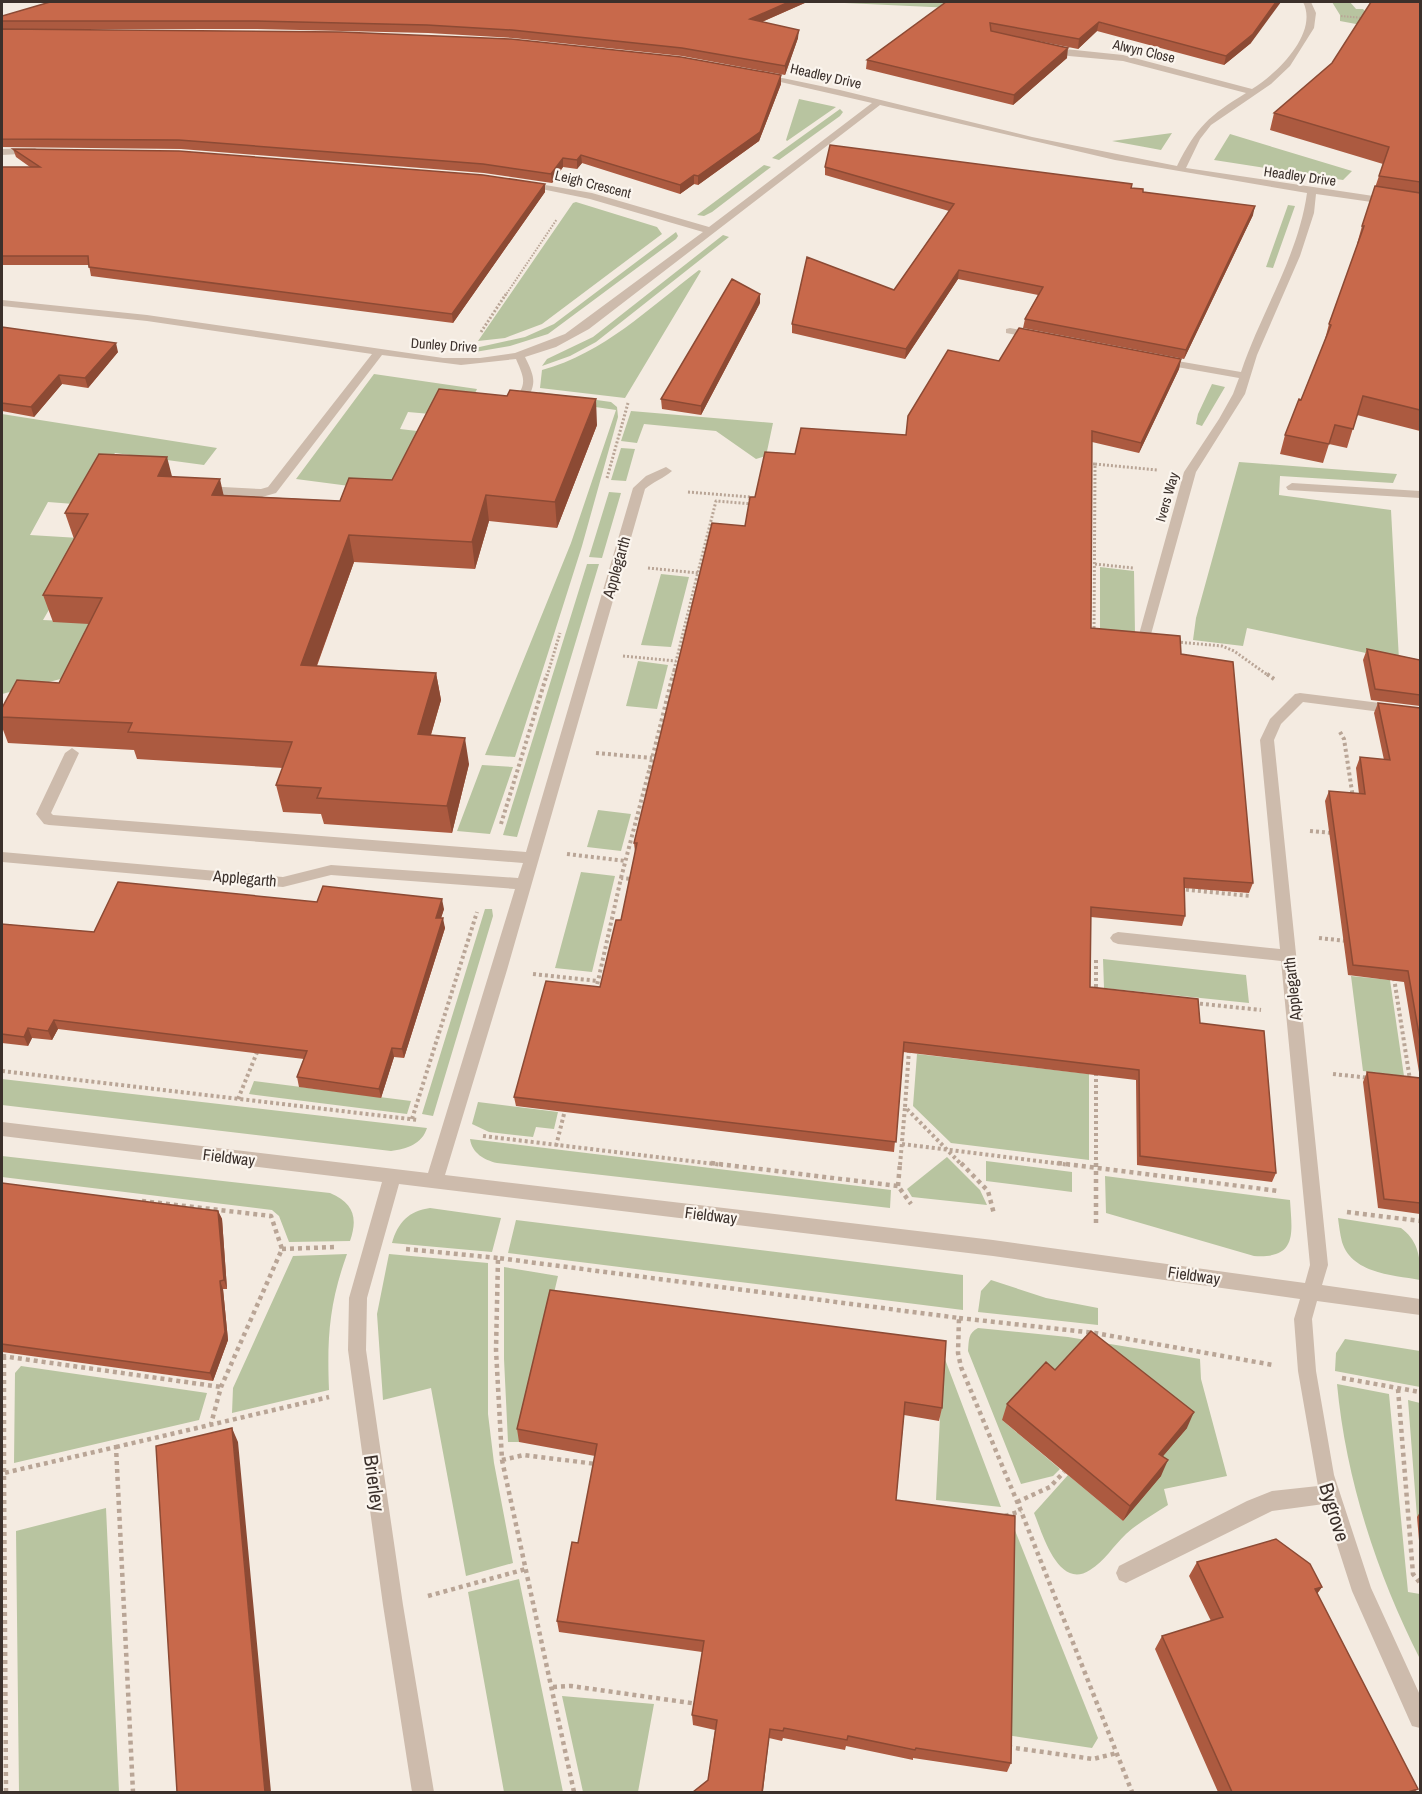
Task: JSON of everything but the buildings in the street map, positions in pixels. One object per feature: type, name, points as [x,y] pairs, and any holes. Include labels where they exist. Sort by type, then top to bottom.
[{"type":"street","points":[[1180,170],[1205,126],[1280,73],[1311,28],[1313,13],[1307,2]]},
{"type":"street","name":"Alwyn Close","points":[[1036,46],[1070,53],[1123,58],[1253,92]]},
{"type":"street","name":"Headley Drive","points":[[747,72],[1010,135],[1180,170],[1312,192],[1420,206]]},
{"type":"street","name":"Dunley Drive","points":[[2,303],[147,318],[379,352],[465,362],[519,355],[559,342],[576,333],[878,102]]},
{"type":"street","points":[[2,152],[50,151]]},
{"type":"street","name":"Leigh Crescent","points":[[515,182],[578,192],[708,230]]},
{"type":"street","name":"Ivers Way","points":[[1144,638],[1190,472],[1233,406],[1295,256],[1309,213],[1312,192]]},
{"type":"street","points":[[1010,331],[1053,339]]},
{"type":"street","points":[[194,489],[262,493],[272,490],[379,352]]},
{"type":"street","points":[[518,406],[528,388],[530,378],[519,355]]},
{"type":"street","points":[[1151,359],[1244,376]]},
{"type":"street","points":[[639,488],[650,478],[666,471]]},
{"type":"street","points":[[1292,487],[1420,495]]},
{"type":"street","name":"Applegarth","points":[[434,1182],[499,970],[639,488]]},
{"type":"street","points":[[1300,697],[1420,712]]},
{"type":"street","name":"Applegarth","points":[[1300,697],[1275,722],[1267,740],[1320,1265],[1310,1292]]},
{"type":"street","points":[[72,753],[43,814],[49,820],[532,854]]},
{"type":"street","name":"Applegarth","points":[[2,857],[283,882],[331,870],[523,884]]},
{"type":"street","points":[[1118,938],[1288,956]]},
{"type":"street","name":"Fieldway","points":[[2,1129],[993,1248],[1420,1307]]},
{"type":"street","name":"Brierley","points":[[392,1177],[371,1245],[358,1298],[357,1350],[393,1605],[423,1792]]},
{"type":"street","name":"Bygrove","points":[[1310,1292],[1303,1319],[1307,1371],[1317,1440],[1329,1494],[1362,1591],[1420,1718]]},
{"type":"street","points":[[1126,1573],[1255,1508],[1284,1499],[1329,1494]]},
{"type":"path","points":[[1336,16],[1366,19]]},
{"type":"path","points":[[465,362],[472,344],[569,201],[578,192]]},
{"type":"path","points":[[606,484],[628,403]]},
{"type":"path","points":[[1084,463],[1190,472]]},
{"type":"path","points":[[1095,464],[1094,634],[1222,646],[1234,651],[1300,697],[1338,729],[1344,739],[1354,802]]},
{"type":"path","points":[[639,488],[750,497],[749,503]]},
{"type":"path","points":[[595,993],[621,878],[716,501],[760,504]]},
{"type":"path","points":[[617,565],[698,573]]},
{"type":"path","points":[[696,580],[708,581]]},
{"type":"path","points":[[591,652],[676,661]]},
{"type":"path","points":[[674,670],[685,671]]},
{"type":"path","points":[[563,750],[652,758]]},
{"type":"path","points":[[650,767],[662,768]]},
{"type":"path","points":[[1276,827],[1334,833]]},
{"type":"path","points":[[532,854],[626,861]]},
{"type":"path","points":[[621,878],[644,880]]},
{"type":"path","points":[[1178,889],[1283,900]]},
{"type":"path","points":[[412,1119],[479,907]]},
{"type":"path","points":[[1287,934],[1355,942]]},
{"type":"path","points":[[1096,958],[1096,992],[1108,993]]},
{"type":"path","points":[[1393,969],[1411,1082]]},
{"type":"path","points":[[499,970],[598,981]]},
{"type":"path","points":[[1190,1002],[1294,1014]]},
{"type":"path","points":[[909,1040],[898,1186],[910,1204],[920,1205]]},
{"type":"path","points":[[238,1099],[260,1045]]},
{"type":"path","points":[[1096,1063],[1096,1261]]},
{"type":"path","points":[[1300,1070],[1377,1078]]},
{"type":"path","points":[[2,1071],[412,1119],[451,1125],[481,1136],[898,1186]]},
{"type":"path","points":[[1400,1081],[1420,1083]]},
{"type":"path","points":[[556,1146],[567,1102]]},
{"type":"path","points":[[905,1107],[988,1191],[994,1213],[993,1248]]},
{"type":"path","points":[[902,1144],[1095,1168],[1313,1201],[1420,1221]]},
{"type":"path","points":[[130,1199],[271,1216],[282,1249],[221,1387],[211,1424]]},
{"type":"path","points":[[984,1212],[994,1213]]},
{"type":"path","points":[[282,1249],[371,1245],[498,1258],[960,1318],[1095,1333],[1420,1392]]},
{"type":"path","points":[[498,1258],[497,1361],[502,1460],[574,1792]]},
{"type":"path","points":[[960,1318],[958,1353],[961,1367],[1021,1511],[1132,1792]]},
{"type":"path","points":[[6,1792],[3,1356],[221,1387]]},
{"type":"path","points":[[1398,1389],[1413,1574],[1420,1583]]},
{"type":"path","points":[[4,1473],[362,1390]]},
{"type":"path","points":[[116,1447],[133,1792]]},
{"type":"path","points":[[502,1460],[524,1455],[606,1466]]},
{"type":"path","points":[[1017,1502],[1050,1487],[1064,1472]]},
{"type":"path","points":[[1003,1517],[1021,1511]]},
{"type":"path","points":[[393,1605],[526,1569]]},
{"type":"path","points":[[553,1687],[571,1686],[702,1704]]},
{"type":"path","points":[[998,1746],[1093,1759],[1118,1753]]},
{"type":"green space","points":[[823,2],[1034,2],[953,8]]},
{"type":"green space","points":[[1332,2],[1350,2],[1356,9],[1363,9],[1370,17],[1420,36],[1340,21],[1340,15]]},
{"type":"green space","points":[[799,99],[836,107],[787,141],[786,140]]},
{"type":"green space","points":[[840,109],[843,112],[840,116],[779,160],[772,158]]},
{"type":"green space","points":[[1172,133],[1161,150],[1112,141]]},
{"type":"green space","points":[[1230,134],[1352,171],[1343,180],[1214,160]]},
{"type":"green space","points":[[764,165],[771,167],[712,212],[704,216],[697,215]]},
{"type":"green space","points":[[573,203],[657,227],[662,234],[542,324],[505,338],[478,341]]},
{"type":"green space","points":[[1288,205],[1295,206],[1273,268],[1266,267]]},
{"type":"green space","points":[[676,232],[678,236],[676,239],[548,334],[510,346],[475,352],[475,348],[525,337],[554,324]]},
{"type":"green space","points":[[723,235],[729,237],[596,342],[570,356],[542,366],[547,359],[593,337]]},
{"type":"green space","points":[[699,270],[701,271],[625,398],[540,388],[542,370],[586,353],[606,341]]},
{"type":"green space","points":[[374,374],[477,389],[464,417],[408,412],[400,429],[434,433],[403,493],[296,479]]},
{"type":"green space","points":[[1212,384],[1225,387],[1202,426],[1196,424],[1198,414]]},
{"type":"green space","points":[[539,392],[611,402],[617,407],[618,417],[582,546],[515,757],[485,755],[571,543],[616,410],[534,398]]},
{"type":"green space","points":[[631,411],[773,423],[766,456],[756,459],[716,431],[644,424],[637,443],[621,441]]},
{"type":"green space","points":[[2,414],[217,448],[204,465],[115,453],[101,472],[87,505],[48,502],[30,535],[128,541],[65,582],[43,620],[107,623],[84,673],[2,694]]},
{"type":"green space","points":[[621,448],[635,449],[626,481],[611,480]]},
{"type":"green space","points":[[1239,462],[1397,474],[1393,483],[1280,476],[1279,495],[1391,510],[1399,660],[1247,628],[1243,646],[1193,640],[1196,618]]},
{"type":"green space","points":[[609,492],[621,493],[602,558],[589,557]]},
{"type":"green space","points":[[587,564],[599,564],[517,837],[503,835]]},
{"type":"green space","points":[[1100,567],[1134,571],[1135,634],[1100,631]]},
{"type":"green space","points":[[661,574],[689,577],[671,647],[641,645]]},
{"type":"green space","points":[[638,661],[668,665],[657,709],[626,706]]},
{"type":"green space","points":[[482,765],[513,767],[490,834],[457,831]]},
{"type":"green space","points":[[598,810],[631,814],[621,851],[587,847]]},
{"type":"green space","points":[[581,872],[615,876],[592,972],[555,968]]},
{"type":"green space","points":[[485,909],[492,909],[493,916],[433,1116],[422,1114]]},
{"type":"green space","points":[[1103,959],[1246,975],[1249,1003],[1104,988]]},
{"type":"green space","points":[[1351,976],[1390,980],[1404,1076],[1363,1071]]},
{"type":"green space","points":[[917,1054],[1089,1074],[1089,1160],[951,1143],[913,1106]]},
{"type":"green space","points":[[2,1079],[427,1128],[418,1142],[403,1149],[391,1151],[2,1105]]},
{"type":"green space","points":[[254,1081],[411,1101],[407,1114],[249,1094]]},
{"type":"green space","points":[[478,1102],[558,1112],[554,1129],[536,1127],[533,1137],[489,1132],[472,1124]]},
{"type":"green space","points":[[470,1139],[891,1190],[890,1208],[497,1163],[479,1155]]},
{"type":"green space","points":[[2,1156],[330,1193],[344,1201],[349,1207],[354,1218],[354,1225],[350,1241],[289,1242],[279,1216],[272,1210],[2,1177]]},
{"type":"green space","points":[[947,1157],[980,1190],[987,1205],[912,1197],[907,1189]]},
{"type":"green space","points":[[986,1161],[1072,1172],[1072,1192],[986,1181]]},
{"type":"green space","points":[[1105,1176],[1290,1200],[1289,1242],[1278,1253],[1254,1256],[1106,1213]]},
{"type":"green space","points":[[430,1208],[501,1218],[492,1252],[392,1243],[405,1219],[416,1212]]},
{"type":"green space","points":[[1338,1218],[1401,1228],[1412,1239],[1418,1251],[1420,1280],[1375,1271],[1355,1261],[1347,1253],[1342,1242]]},
{"type":"green space","points":[[516,1220],[963,1275],[963,1310],[508,1253]]},
{"type":"green space","points":[[347,1254],[336,1289],[330,1321],[329,1390],[232,1413],[233,1388],[293,1256]]},
{"type":"green space","points":[[389,1254],[488,1263],[488,1414],[494,1463],[513,1563],[466,1576],[431,1388],[383,1400],[377,1314]]},
{"type":"green space","points":[[504,1267],[558,1276],[519,1442],[508,1442],[504,1359]]},
{"type":"green space","points":[[991,1280],[1046,1298],[1098,1308],[1098,1325],[978,1312],[981,1291]]},
{"type":"green space","points":[[978,1328],[1068,1337],[1200,1359],[1201,1379],[1227,1476],[1164,1489],[1168,1505],[1131,1530],[1095,1567],[1079,1574],[1069,1573],[1053,1556],[1034,1513],[1068,1475],[1123,1521],[1161,1475],[1002,1420],[1060,1469],[1053,1476],[1021,1484],[968,1351],[971,1335]]},
{"type":"green space","points":[[1345,1339],[1420,1351],[1420,1387],[1335,1371],[1336,1353]]},
{"type":"green space","points":[[943,1354],[1001,1507],[936,1500]]},
{"type":"green space","points":[[21,1366],[207,1393],[199,1420],[14,1463],[15,1373]]},
{"type":"green space","points":[[1337,1384],[1389,1394],[1408,1592],[1420,1594],[1420,1659],[1390,1594],[1366,1526],[1348,1456]]},
{"type":"green space","points":[[1408,1400],[1420,1403],[1420,1517],[1417,1517]]},
{"type":"green space","points":[[106,1508],[119,1792],[19,1792],[16,1531]]},
{"type":"green space","points":[[1014,1528],[1098,1738],[1092,1748],[1006,1735]]},
{"type":"green space","points":[[519,1579],[563,1792],[504,1792],[468,1592]]},
{"type":"green space","points":[[562,1696],[654,1704],[638,1792],[583,1792]]}]
